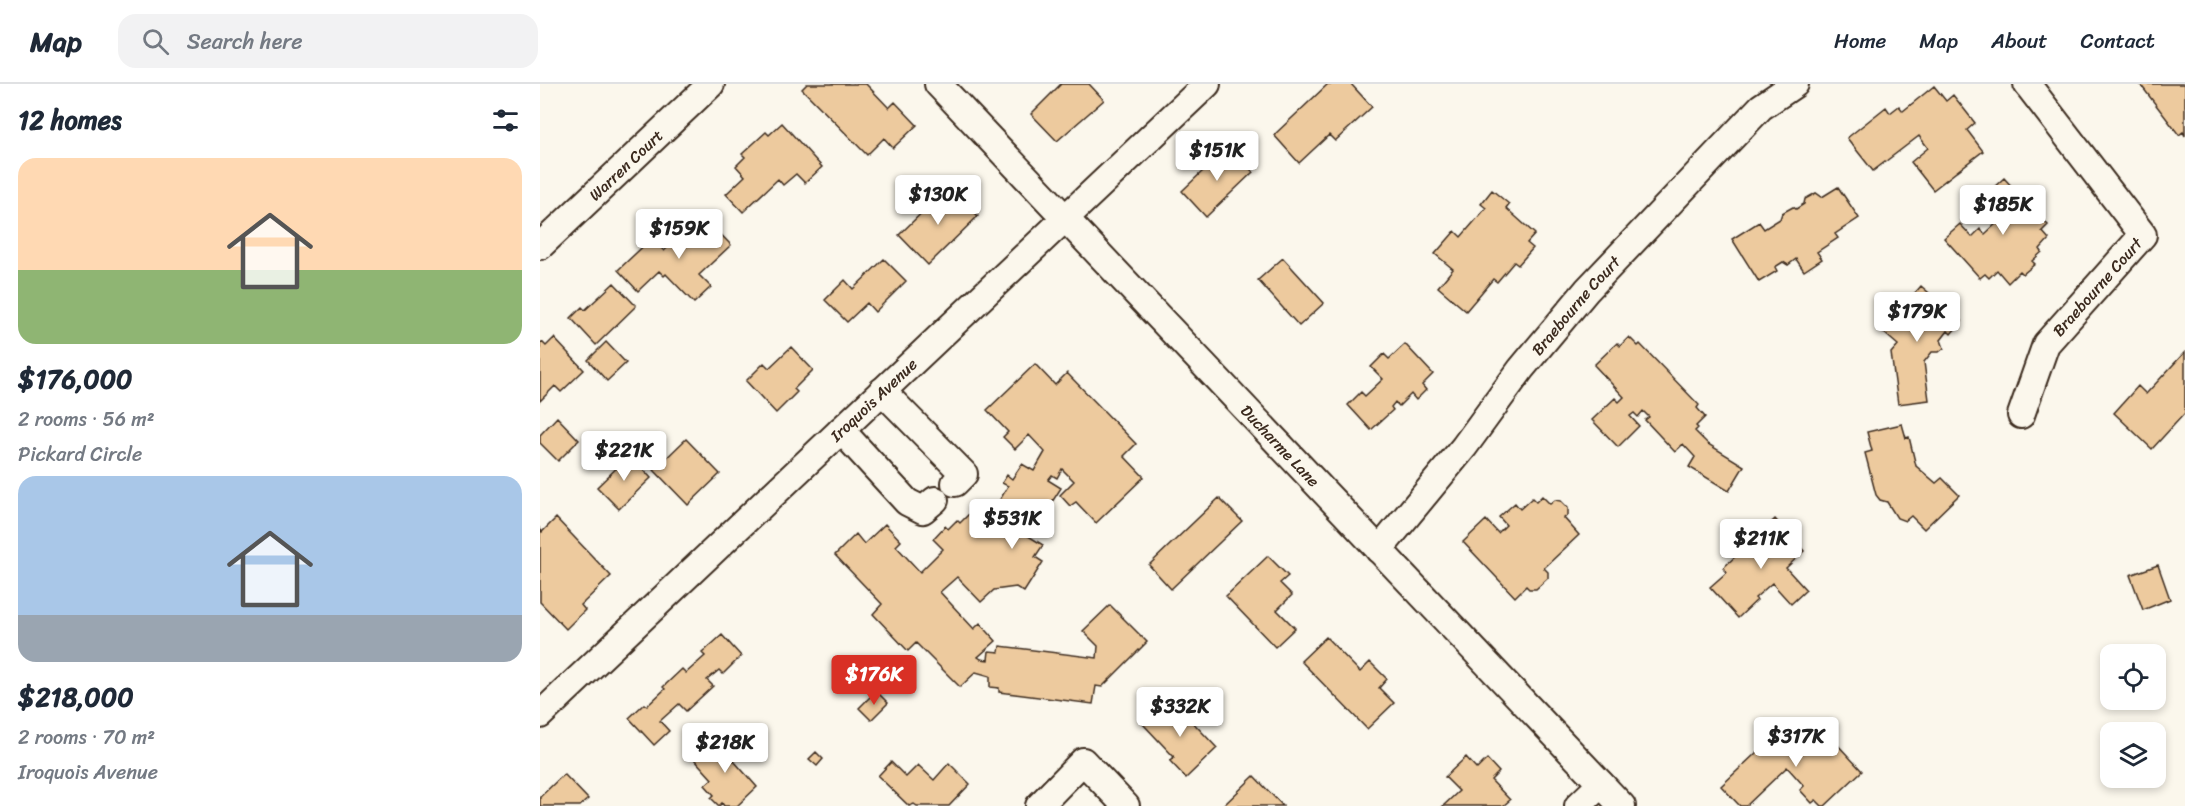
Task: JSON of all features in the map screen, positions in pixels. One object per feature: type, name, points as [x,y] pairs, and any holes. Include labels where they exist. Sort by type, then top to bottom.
[{"type":"street","name":"Warren Court","points":[[540,246],[711,84]]},
{"type":"street","name":"Ducharme Lane","points":[[938,84],[1622,806]]},
{"type":"street","name":"Iroquois Avenue","points":[[541,712],[1207,84]]},
{"type":"street","name":"Braebourne Court","points":[[1379,550],[1464,447],[1521,369],[1587,290],[1761,107],[1795,84]]},
{"type":"street","name":"Braebourne Court","points":[[2020,416],[2046,344],[2143,235],[2027,84]]},
{"type":"street","points":[[882,391],[964,474],[955,483]]},
{"type":"street","points":[[841,430],[907,502],[923,510],[935,500]]},
{"type":"street","points":[[1039,806],[1083,761],[1126,806]]},
{"type":"street","points":[[1578,806],[1601,784]]},
{"type":"building","points":[[807,84],[866,84],[889,108],[895,102],[917,125],[893,148],[884,138],[867,155],[802,89]]},
{"type":"building","points":[[1061,84],[1089,84],[1104,100],[1057,141],[1031,114]]},
{"type":"building","points":[[1328,84],[1351,84],[1372,107],[1335,141],[1329,135],[1299,163],[1274,135]]},
{"type":"building","points":[[2140,84],[2185,84],[2185,136],[2183,132],[2179,135]]},
{"type":"building","points":[[1934,86],[1946,101],[1953,95],[1975,123],[1967,130],[1983,151],[1933,190],[1911,162],[1928,148],[1919,136],[1873,171],[1847,138],[1886,107],[1890,113],[1899,106],[1903,111]]},
{"type":"building","points":[[782,123],[822,167],[805,183],[796,174],[783,185],[778,179],[743,212],[726,194],[745,176],[736,166],[745,157],[742,154],[766,132],[769,135]]},
{"type":"building","points":[[1229,146],[1253,172],[1206,217],[1182,191]]},
{"type":"building","points":[[2004,178],[2015,190],[2018,187],[2041,213],[2038,215],[2048,225],[2042,231],[2049,239],[2040,249],[2042,252],[2032,261],[2035,264],[2023,274],[2020,271],[2008,283],[1997,270],[1989,278],[1985,274],[1980,278],[1944,238],[1960,224],[1972,237],[1980,229],[1985,234],[2000,220],[1981,199]]},
{"type":"building","points":[[949,186],[978,216],[928,265],[899,235]]},
{"type":"building","points":[[1838,187],[1859,218],[1835,234],[1838,238],[1817,252],[1822,259],[1804,271],[1796,259],[1788,265],[1783,262],[1775,267],[1777,271],[1759,282],[1732,239],[1759,222],[1764,229],[1780,219],[1782,213],[1804,204],[1805,199],[1816,193],[1822,197]]},
{"type":"building","points":[[1492,190],[1509,204],[1506,208],[1535,234],[1527,243],[1533,248],[1518,265],[1514,262],[1497,282],[1493,279],[1466,311],[1438,287],[1453,269],[1435,254],[1455,231],[1461,237],[1486,208],[1481,204]]},
{"type":"building","points":[[702,215],[731,245],[699,275],[711,287],[694,303],[666,274],[664,276],[659,271],[638,291],[618,270],[652,238],[664,251]]},
{"type":"building","points":[[1283,258],[1324,303],[1299,326],[1258,280]]},
{"type":"building","points":[[884,259],[906,281],[875,312],[867,303],[847,322],[825,300],[845,280],[853,289]]},
{"type":"building","points":[[614,283],[636,306],[596,345],[571,318],[582,307],[585,310]]},
{"type":"building","points":[[1921,286],[1962,321],[1951,334],[1948,331],[1941,340],[1944,348],[1939,352],[1932,352],[1924,362],[1929,400],[1898,404],[1891,353],[1898,345],[1876,326],[1889,312],[1899,320],[1912,304],[1908,301]]},
{"type":"building","points":[[1629,337],[1638,346],[1640,344],[1699,405],[1697,408],[1705,417],[1696,426],[1698,428],[1695,431],[1708,444],[1744,466],[1729,491],[1689,467],[1695,457],[1683,444],[1675,452],[1645,420],[1649,417],[1643,411],[1638,417],[1634,413],[1630,416],[1639,426],[1618,447],[1592,420],[1615,398],[1619,402],[1624,397],[1594,365],[1617,343],[1620,346]]},
{"type":"building","points":[[554,338],[584,370],[561,392],[555,386],[540,401],[540,343],[546,346]]},
{"type":"building","points":[[606,342],[626,363],[607,381],[588,360]]},
{"type":"building","points":[[1405,344],[1433,374],[1422,385],[1426,390],[1416,400],[1411,394],[1399,406],[1395,402],[1391,407],[1393,410],[1371,430],[1348,405],[1361,392],[1365,396],[1383,379],[1371,367],[1384,354],[1389,359]]},
{"type":"building","points":[[791,347],[813,370],[794,389],[797,392],[776,413],[746,381],[764,363],[769,368]]},
{"type":"building","points":[[2185,352],[2185,413],[2152,449],[2114,413],[2138,386],[2146,394]]},
{"type":"building","points":[[1035,364],[1055,385],[1067,373],[1136,444],[1124,456],[1144,477],[1096,523],[1076,502],[1070,506],[1060,495],[1074,481],[1062,469],[1057,478],[1052,475],[1048,480],[1061,488],[1036,527],[1023,519],[1017,529],[1043,545],[1035,557],[1043,562],[1024,592],[1016,587],[994,590],[981,602],[957,577],[940,592],[974,629],[980,623],[996,641],[978,657],[988,660],[989,651],[999,652],[1000,646],[1097,658],[1098,646],[1083,631],[1110,605],[1147,642],[1102,687],[1096,686],[1093,704],[999,692],[999,688],[990,687],[990,676],[976,672],[960,687],[916,643],[908,651],[873,614],[882,604],[835,555],[856,534],[864,544],[885,524],[901,541],[896,546],[920,572],[943,549],[933,539],[945,526],[948,529],[957,520],[960,523],[981,502],[1002,521],[1009,510],[998,503],[1008,486],[1002,483],[1007,475],[1012,479],[1022,464],[1034,471],[1045,452],[1029,435],[1015,449],[1003,437],[1008,432],[987,410]]},
{"type":"building","points":[[557,417],[579,440],[558,461],[540,443],[540,435]]},
{"type":"building","points":[[1902,424],[1906,438],[1909,437],[1916,466],[1936,483],[1942,478],[1959,495],[1924,529],[1911,516],[1905,521],[1897,518],[1887,502],[1880,500],[1876,495],[1865,453],[1872,451],[1867,432]]},
{"type":"building","points":[[686,439],[720,474],[688,505],[654,470]]},
{"type":"building","points":[[630,455],[651,478],[619,509],[597,487]]},
{"type":"building","points":[[1542,496],[1550,504],[1555,500],[1561,501],[1568,508],[1568,515],[1564,518],[1579,535],[1544,568],[1548,572],[1548,578],[1536,589],[1529,589],[1526,586],[1515,597],[1463,542],[1486,520],[1498,533],[1506,525],[1499,517],[1515,503],[1520,509],[1532,498],[1536,502]]},
{"type":"building","points":[[1219,498],[1242,521],[1171,589],[1149,565]]},
{"type":"building","points":[[556,518],[611,576],[581,605],[585,610],[566,629],[540,602],[540,529],[542,532]]},
{"type":"building","points":[[1775,519],[1804,551],[1786,568],[1806,590],[1791,604],[1772,583],[1738,618],[1710,587],[1727,572],[1723,568]]},
{"type":"building","points":[[1268,556],[1288,576],[1280,583],[1292,595],[1277,610],[1295,628],[1275,647],[1226,596]]},
{"type":"building","points":[[2158,565],[2170,599],[2143,610],[2130,575]]},
{"type":"building","points":[[722,635],[741,656],[723,674],[719,670],[707,680],[713,686],[686,711],[679,704],[660,721],[669,731],[654,745],[629,718],[644,704],[647,706],[682,669],[686,673],[705,656],[702,653]]},
{"type":"building","points":[[1326,637],[1360,672],[1370,662],[1387,679],[1379,688],[1394,703],[1367,729],[1301,661]]},
{"type":"building","points":[[876,691],[888,703],[871,720],[859,708]]},
{"type":"building","points":[[1170,698],[1217,748],[1186,778],[1170,761],[1174,757],[1143,724]]},
{"type":"building","points":[[1796,727],[1808,741],[1822,728],[1862,771],[1825,806],[1822,806],[1816,800],[1812,803],[1800,790],[1804,786],[1787,767],[1746,806],[1740,806],[1721,786],[1773,737],[1779,743]]},
{"type":"building","points":[[720,734],[740,756],[734,761],[757,787],[737,806],[724,806],[722,803],[719,806],[711,798],[714,795],[705,785],[712,779],[694,759]]},
{"type":"building","points":[[816,752],[823,759],[817,766],[809,759]]},
{"type":"building","points":[[1466,757],[1477,769],[1487,759],[1499,772],[1491,780],[1510,800],[1503,806],[1443,806],[1459,791],[1445,777]]},
{"type":"building","points":[[891,762],[906,777],[918,765],[934,780],[949,763],[970,784],[949,806],[917,806],[914,804],[909,806],[878,776]]},
{"type":"building","points":[[564,774],[588,799],[580,806],[540,806],[540,797]]},
{"type":"building","points":[[1254,776],[1283,806],[1223,806]]}]
